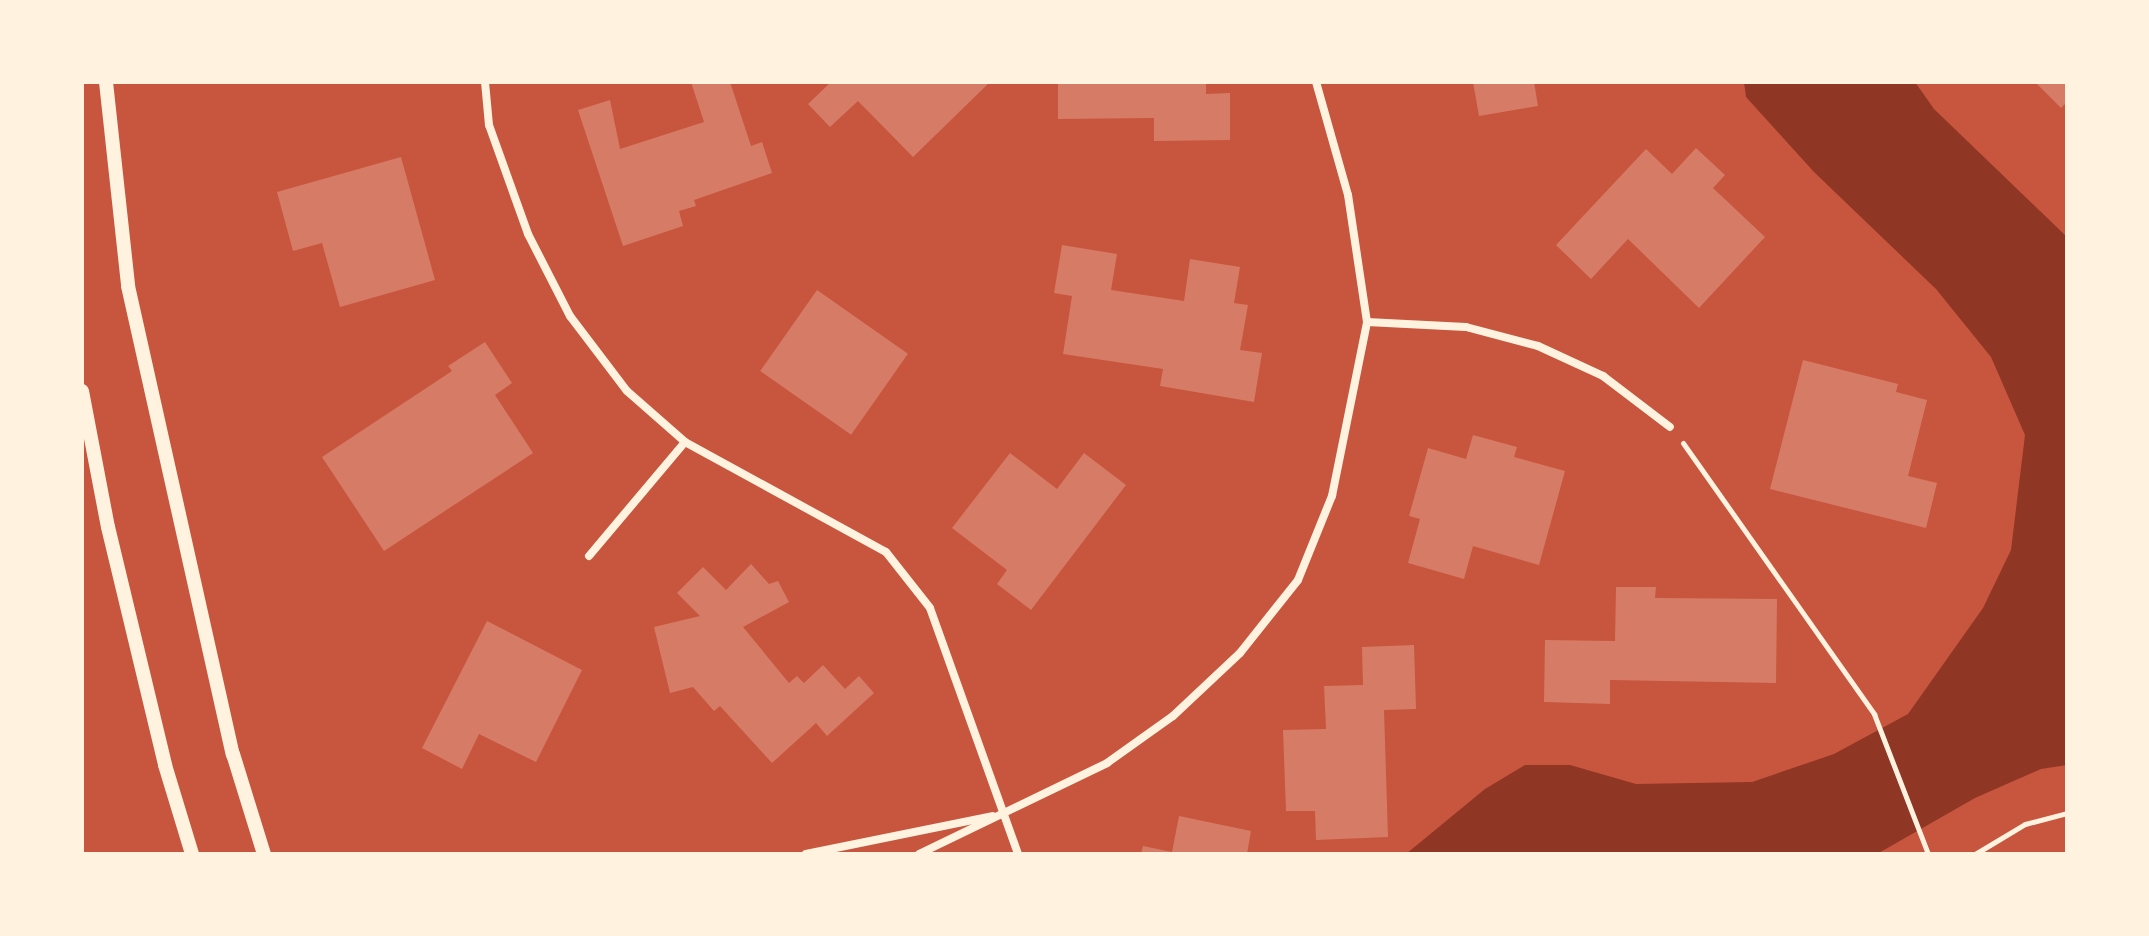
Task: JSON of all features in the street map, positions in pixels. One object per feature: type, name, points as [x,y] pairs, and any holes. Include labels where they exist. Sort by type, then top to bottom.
[{"type":"street","points":[[106,82],[128,286],[233,754],[264,854]]},
{"type":"street","points":[[485,82],[489,125],[523,220],[570,316],[627,391],[685,442],[886,552],[930,608],[1018,854]]},
{"type":"street","points":[[919,854],[1107,763],[1173,716],[1240,653],[1298,580],[1332,496],[1367,322],[1348,195],[1316,82]]},
{"type":"street","points":[[1367,322],[1466,327],[1538,346],[1603,376],[1670,427]]},
{"type":"street","points":[[82,391],[122,587],[192,854]]},
{"type":"street","points":[[589,556],[685,442]]},
{"type":"street","points":[[806,854],[1005,813]]},
{"type":"path","points":[[1670,427],[1874,714],[1927,852]]},
{"type":"path","points":[[1975,854],[2025,824],[2067,813]]},
{"type":"shaded area","points":[[1744,82],[1915,82],[1934,109],[2067,237],[2067,765],[2041,769],[1975,798],[1877,854],[1406,854],[1485,789],[1525,765],[1570,765],[1636,784],[1752,782],[1834,754],[1908,714],[1983,608],[2011,550],[2025,435],[1991,357],[1936,289],[1814,172],[1746,97]]},
{"type":"building","points":[[691,82],[730,82],[751,146],[762,142],[772,173],[694,200],[696,206],[679,211],[683,226],[623,246],[578,110],[610,100],[620,149],[704,122]]},
{"type":"building","points":[[831,82],[990,82],[913,157],[858,101],[830,127],[808,104]]},
{"type":"building","points":[[1206,82],[1206,94],[1230,93],[1230,140],[1154,141],[1154,118],[1058,119],[1058,83]]},
{"type":"building","points":[[1473,82],[1534,82],[1538,106],[1479,116]]},
{"type":"building","points":[[2035,82],[2067,82],[2067,102],[2061,108]]},
{"type":"building","points":[[1696,148],[1725,175],[1713,188],[1765,237],[1699,308],[1628,239],[1591,279],[1556,245],[1646,149],[1672,174]]},
{"type":"building","points":[[401,157],[435,280],[340,307],[322,243],[293,251],[277,192]]},
{"type":"building","points":[[1062,245],[1117,254],[1111,290],[1184,301],[1190,259],[1240,267],[1234,303],[1248,305],[1240,350],[1262,353],[1254,402],[1160,386],[1163,369],[1063,354],[1072,296],[1054,293]]},
{"type":"building","points":[[817,290],[908,354],[851,435],[760,371]]},
{"type":"building","points":[[485,342],[512,383],[495,395],[533,453],[384,551],[322,457],[452,371],[448,366]]},
{"type":"building","points":[[1803,360],[1898,384],[1896,392],[1927,400],[1908,476],[1937,483],[1926,528],[1770,489]]},
{"type":"building","points":[[1473,435],[1517,447],[1514,457],[1565,471],[1539,565],[1473,546],[1464,579],[1408,563],[1420,519],[1409,516],[1428,448],[1466,459]]},
{"type":"building","points":[[1010,453],[1057,489],[1084,453],[1126,485],[1031,610],[997,584],[1007,570],[952,528]]},
{"type":"building","points":[[751,564],[769,584],[778,581],[789,602],[743,627],[789,683],[797,676],[804,683],[823,665],[845,689],[859,676],[874,693],[827,736],[816,723],[772,763],[720,706],[714,711],[693,687],[670,693],[654,627],[700,616],[677,593],[703,567],[726,590]]},
{"type":"building","points":[[1616,587],[1656,587],[1655,598],[1777,599],[1776,683],[1610,680],[1610,704],[1544,702],[1545,640],[1615,641]]},
{"type":"building","points":[[487,621],[582,670],[536,762],[479,734],[462,769],[422,748]]},
{"type":"building","points":[[1414,645],[1416,709],[1384,710],[1388,837],[1316,840],[1315,811],[1286,811],[1283,730],[1326,729],[1324,686],[1363,685],[1362,647]]},
{"type":"building","points":[[1179,816],[1251,831],[1247,854],[1141,854],[1143,846],[1172,852]]}]
